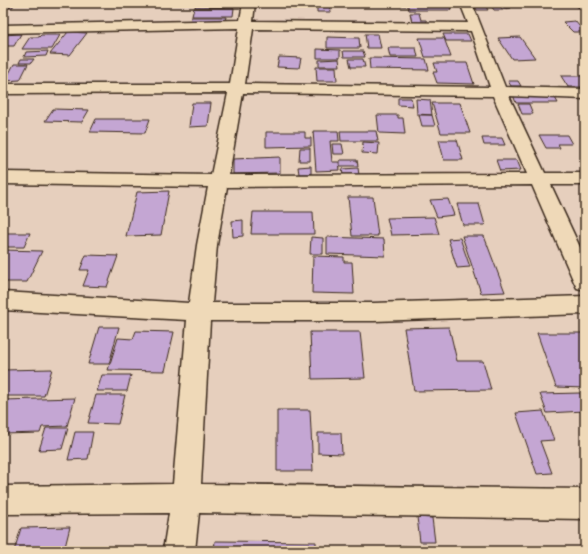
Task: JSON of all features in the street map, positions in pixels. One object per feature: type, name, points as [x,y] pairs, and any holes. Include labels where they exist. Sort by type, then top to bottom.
[{"type":"street","points":[[179,551],[186,498],[199,312],[207,245],[235,88],[242,59],[249,3]]},
{"type":"street","points":[[466,3],[499,91],[585,282]]},
{"type":"street","points":[[3,29],[202,24],[245,26],[476,27]]},
{"type":"street","points":[[3,89],[235,88],[499,91],[585,94]]},
{"type":"street","points":[[3,178],[219,181],[585,179]]},
{"type":"street","points":[[3,301],[199,312],[374,312],[585,305]]},
{"type":"street","points":[[3,500],[186,498],[585,504]]},
{"type":"building","points":[[3,3],[13,3],[13,7],[3,8]]},
{"type":"building","points":[[44,3],[65,3],[65,4],[44,6]]},
{"type":"building","points":[[196,3],[234,3],[234,7],[195,7]]},
{"type":"building","points":[[317,3],[330,3],[331,12],[317,12]]},
{"type":"building","points":[[389,3],[406,3],[406,6],[390,6]]},
{"type":"building","points":[[407,3],[449,3],[451,10],[409,10]]},
{"type":"building","points":[[473,3],[484,3],[488,10],[477,10]]},
{"type":"building","points":[[489,3],[498,3],[503,10],[494,10]]},
{"type":"building","points":[[498,3],[507,3],[511,8],[503,9]]},
{"type":"building","points":[[194,8],[234,8],[233,16],[192,16]]},
{"type":"building","points":[[410,13],[419,13],[421,20],[426,20],[427,23],[412,22]]},
{"type":"building","points":[[191,17],[226,17],[225,21],[190,22]]},
{"type":"building","points":[[575,21],[584,32],[573,32],[563,22]]},
{"type":"building","points":[[68,32],[87,33],[70,55],[50,54]]},
{"type":"building","points":[[21,34],[14,46],[3,46],[3,35]]},
{"type":"building","points":[[365,34],[378,34],[381,48],[367,48]]},
{"type":"building","points":[[443,34],[468,34],[471,41],[446,41]]},
{"type":"building","points":[[41,35],[60,35],[52,49],[22,49],[30,37],[39,37]]},
{"type":"building","points":[[327,37],[359,38],[360,48],[327,48]]},
{"type":"building","points":[[520,37],[535,58],[512,59],[498,38]]},
{"type":"building","points":[[419,38],[444,38],[451,57],[425,57]]},
{"type":"building","points":[[388,48],[416,48],[418,57],[390,57]]},
{"type":"building","points":[[317,49],[340,50],[340,58],[317,58]]},
{"type":"building","points":[[48,51],[46,56],[24,57],[26,52]]},
{"type":"building","points":[[343,51],[363,51],[365,57],[344,57]]},
{"type":"building","points":[[279,57],[301,58],[299,68],[277,67]]},
{"type":"building","points":[[369,58],[426,59],[429,70],[370,69]]},
{"type":"building","points":[[21,59],[34,59],[31,63],[19,63]]},
{"type":"building","points":[[339,59],[340,66],[319,66],[319,60]]},
{"type":"building","points":[[349,59],[363,59],[365,67],[351,67]]},
{"type":"building","points":[[434,63],[467,63],[474,84],[437,83],[433,72],[437,72]]},
{"type":"building","points":[[14,64],[28,64],[20,80],[5,81]]},
{"type":"building","points":[[316,67],[336,67],[337,81],[317,81]]},
{"type":"building","points":[[561,76],[585,76],[585,87],[568,87]]},
{"type":"building","points":[[508,81],[518,81],[521,86],[511,86]]},
{"type":"building","points":[[513,95],[554,96],[558,103],[516,103]]},
{"type":"building","points":[[398,98],[411,98],[413,106],[398,105]]},
{"type":"building","points":[[416,99],[430,100],[432,115],[417,114]]},
{"type":"building","points":[[192,103],[211,103],[208,126],[189,127]]},
{"type":"building","points":[[432,103],[460,103],[470,133],[441,133]]},
{"type":"building","points":[[518,104],[529,104],[533,114],[522,114]]},
{"type":"building","points":[[53,109],[89,110],[82,122],[45,121]]},
{"type":"building","points":[[377,115],[398,115],[398,118],[403,118],[405,134],[379,133]]},
{"type":"building","points":[[419,115],[432,115],[435,126],[422,126]]},
{"type":"building","points":[[96,119],[150,119],[145,133],[90,132]]},
{"type":"building","points":[[313,131],[338,131],[339,141],[330,141],[332,162],[339,162],[340,170],[316,171]]},
{"type":"building","points":[[340,131],[376,131],[378,141],[341,141]]},
{"type":"building","points":[[266,132],[305,132],[305,138],[311,138],[311,146],[266,147]]},
{"type":"building","points":[[539,135],[567,135],[572,144],[558,144],[560,148],[546,148]]},
{"type":"building","points":[[482,138],[502,138],[505,145],[484,145]]},
{"type":"building","points":[[439,140],[457,140],[463,160],[444,160]]},
{"type":"building","points":[[363,142],[379,143],[378,154],[362,153]]},
{"type":"building","points":[[332,144],[342,144],[344,154],[333,154]]},
{"type":"building","points":[[300,148],[310,148],[310,161],[299,161]]},
{"type":"building","points":[[280,157],[280,173],[233,174],[233,159]]},
{"type":"building","points":[[340,160],[357,160],[358,166],[340,166]]},
{"type":"building","points":[[496,160],[517,160],[521,170],[500,171]]},
{"type":"building","points":[[311,166],[311,174],[299,174],[298,167]]},
{"type":"building","points":[[358,168],[359,175],[343,175],[342,169]]},
{"type":"building","points":[[169,191],[161,235],[126,236],[137,192]]},
{"type":"building","points":[[348,197],[373,197],[378,236],[352,236]]},
{"type":"building","points":[[448,199],[454,215],[437,217],[430,200]]},
{"type":"building","points":[[457,204],[479,204],[485,225],[463,225]]},
{"type":"building","points":[[253,212],[313,212],[314,234],[251,234]]},
{"type":"building","points":[[434,217],[439,234],[391,235],[387,218]]},
{"type":"building","points":[[243,220],[243,236],[233,237],[232,221]]},
{"type":"building","points":[[3,233],[30,233],[24,247],[3,247]]},
{"type":"building","points":[[462,236],[484,236],[505,292],[481,293]]},
{"type":"building","points":[[311,237],[323,238],[323,254],[310,254]]},
{"type":"building","points":[[327,237],[384,239],[385,256],[327,254]]},
{"type":"building","points":[[460,238],[470,267],[457,268],[448,239]]},
{"type":"building","points":[[3,250],[42,251],[27,282],[3,282]]},
{"type":"building","points":[[86,255],[118,256],[107,287],[83,286],[89,270],[80,270]]},
{"type":"building","points":[[313,256],[344,257],[344,262],[352,262],[354,294],[312,293]]},
{"type":"building","points":[[99,327],[119,327],[109,364],[88,364]]},
{"type":"building","points":[[449,327],[457,361],[483,361],[491,390],[414,391],[404,328]]},
{"type":"building","points":[[136,331],[174,332],[165,371],[108,370],[118,338],[133,339]]},
{"type":"building","points":[[310,332],[360,332],[365,378],[312,379]]},
{"type":"building","points":[[537,333],[585,333],[585,388],[556,387]]},
{"type":"building","points":[[52,369],[44,396],[3,396],[3,370]]},
{"type":"building","points":[[102,375],[131,375],[127,391],[97,391]]},
{"type":"building","points":[[580,393],[585,404],[585,411],[547,413],[540,394]]},
{"type":"building","points":[[96,395],[125,395],[118,424],[88,423]]},
{"type":"building","points":[[75,398],[67,426],[42,427],[40,433],[3,434],[3,400]]},
{"type":"building","points":[[277,410],[310,410],[313,471],[277,471]]},
{"type":"building","points":[[543,411],[554,440],[540,441],[552,473],[537,474],[516,413]]},
{"type":"building","points":[[46,428],[68,428],[62,449],[39,450]]},
{"type":"building","points":[[75,432],[93,432],[88,459],[68,460]]},
{"type":"building","points":[[318,433],[341,433],[342,454],[318,453]]},
{"type":"building","points":[[417,517],[432,518],[435,542],[420,542]]},
{"type":"building","points":[[70,527],[64,551],[14,551],[21,528]]},
{"type":"building","points":[[215,541],[316,542],[316,551],[214,551]]},
{"type":"building","points":[[399,546],[431,547],[432,551],[399,551]]}]
